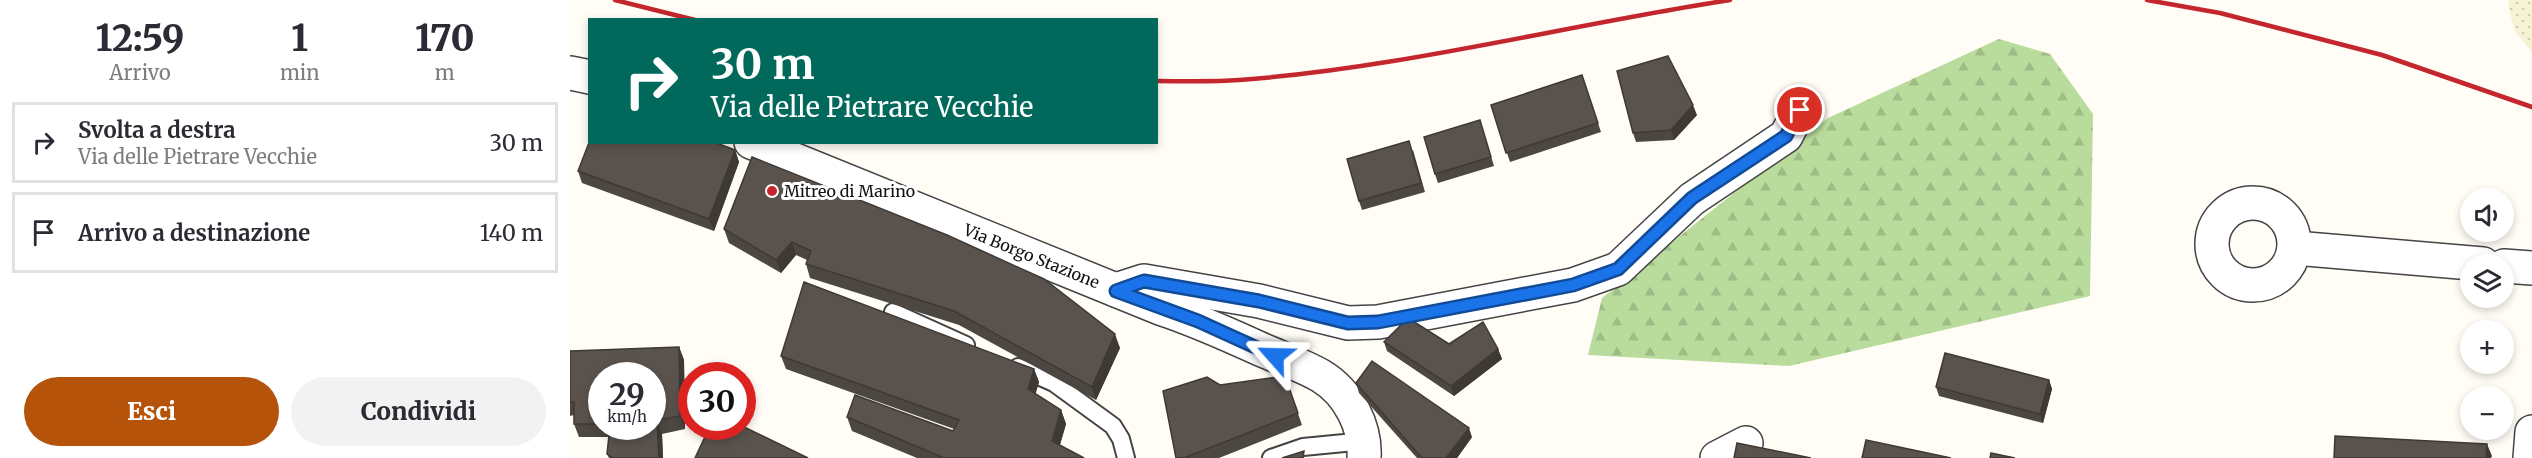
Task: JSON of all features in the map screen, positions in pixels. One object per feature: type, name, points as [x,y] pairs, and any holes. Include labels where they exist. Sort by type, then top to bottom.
[{"type":"street","points":[[570,73],[588,77]]},
{"type":"street","points":[[1116,291],[1144,281],[1259,301],[1348,323],[1378,322],[1573,285],[1618,269],[1692,198],[1786,136],[1800,110]]},
{"type":"street","name":"Via Borgo Stazione","points":[[756,144],[1116,291],[1198,321],[1322,376],[1340,392],[1355,413],[1364,450]]},
{"type":"street","points":[[2295,248],[2460,262]]},
{"type":"street","points":[[2514,267],[2532,268]]},
{"type":"street","points":[[2530,458],[2532,432]]},
{"type":"street","points":[[1717,458],[1746,443]]},
{"type":"lane","points":[[893,312],[979,350]]},
{"type":"lane","points":[[1000,359],[1054,383],[1113,426],[1121,439],[1126,458]]},
{"type":"lane","points":[[1271,458],[1303,447],[1364,450]]},
{"type":"shaded area","points":[[2510,0],[2532,0],[2532,52],[2514,30],[2508,4]]},
{"type":"green space","points":[[1999,39],[2050,54],[2093,114],[2090,296],[1789,366],[1588,355],[1602,298],[1828,118]]},
{"type":"building","points":[[1668,56],[1693,105],[1671,130],[1633,133],[1617,71]]},
{"type":"building","points":[[1582,75],[1598,123],[1506,153],[1491,105]]},
{"type":"building","points":[[1480,120],[1491,157],[1435,174],[1424,137]]},
{"type":"building","points":[[1409,141],[1421,183],[1359,201],[1347,159]]},
{"type":"building","points":[[588,144],[719,144],[735,150],[709,219],[578,171]]},
{"type":"building","points":[[752,157],[947,235],[1044,279],[1115,334],[1092,387],[954,311],[806,264],[811,251],[792,242],[776,260],[724,229]]},
{"type":"building","points":[[804,282],[1034,369],[1028,389],[1061,410],[1052,441],[1084,458],[944,458],[847,417],[855,395],[953,431],[959,420],[781,356]]},
{"type":"building","points":[[1408,318],[1449,344],[1483,322],[1498,349],[1451,386],[1384,342]]},
{"type":"building","points":[[679,347],[678,416],[666,418],[666,362],[588,362],[588,424],[574,424],[574,402],[570,402],[570,351]]},
{"type":"building","points":[[1945,353],[2049,380],[2040,414],[1936,387]]},
{"type":"building","points":[[1372,361],[1469,428],[1446,458],[1422,458],[1356,383]]},
{"type":"building","points":[[1285,376],[1298,413],[1184,458],[1176,458],[1163,391],[1207,377],[1220,385]]},
{"type":"building","points":[[756,433],[808,458],[695,458],[703,440],[756,440]]},
{"type":"building","points":[[2335,436],[2487,444],[2486,458],[2334,458]]},
{"type":"building","points":[[608,440],[658,440],[659,458],[613,458],[607,454]]},
{"type":"building","points":[[1866,440],[1951,458],[1862,458]]},
{"type":"building","points":[[1737,443],[1811,458],[1734,458]]},
{"type":"building","points":[[1304,451],[1303,458],[1282,458]]},
{"type":"building","points":[[1991,453],[2015,458],[1990,458]]},
{"type":"railway","points":[[615,0],[687,18]]},
{"type":"railway","points":[[1158,81],[1239,80],[1362,66],[1730,0]]},
{"type":"railway","points":[[2147,0],[2220,13],[2382,55],[2532,107]]},
{"type":"place","name":"Mitreo di Marino","points":[[772,191]]},
{"type":"route","points":[[1275,356],[1198,321],[1116,291],[1144,281],[1259,301],[1348,323],[1378,322],[1573,285],[1618,269],[1692,198],[1786,136],[1800,110]]}]
